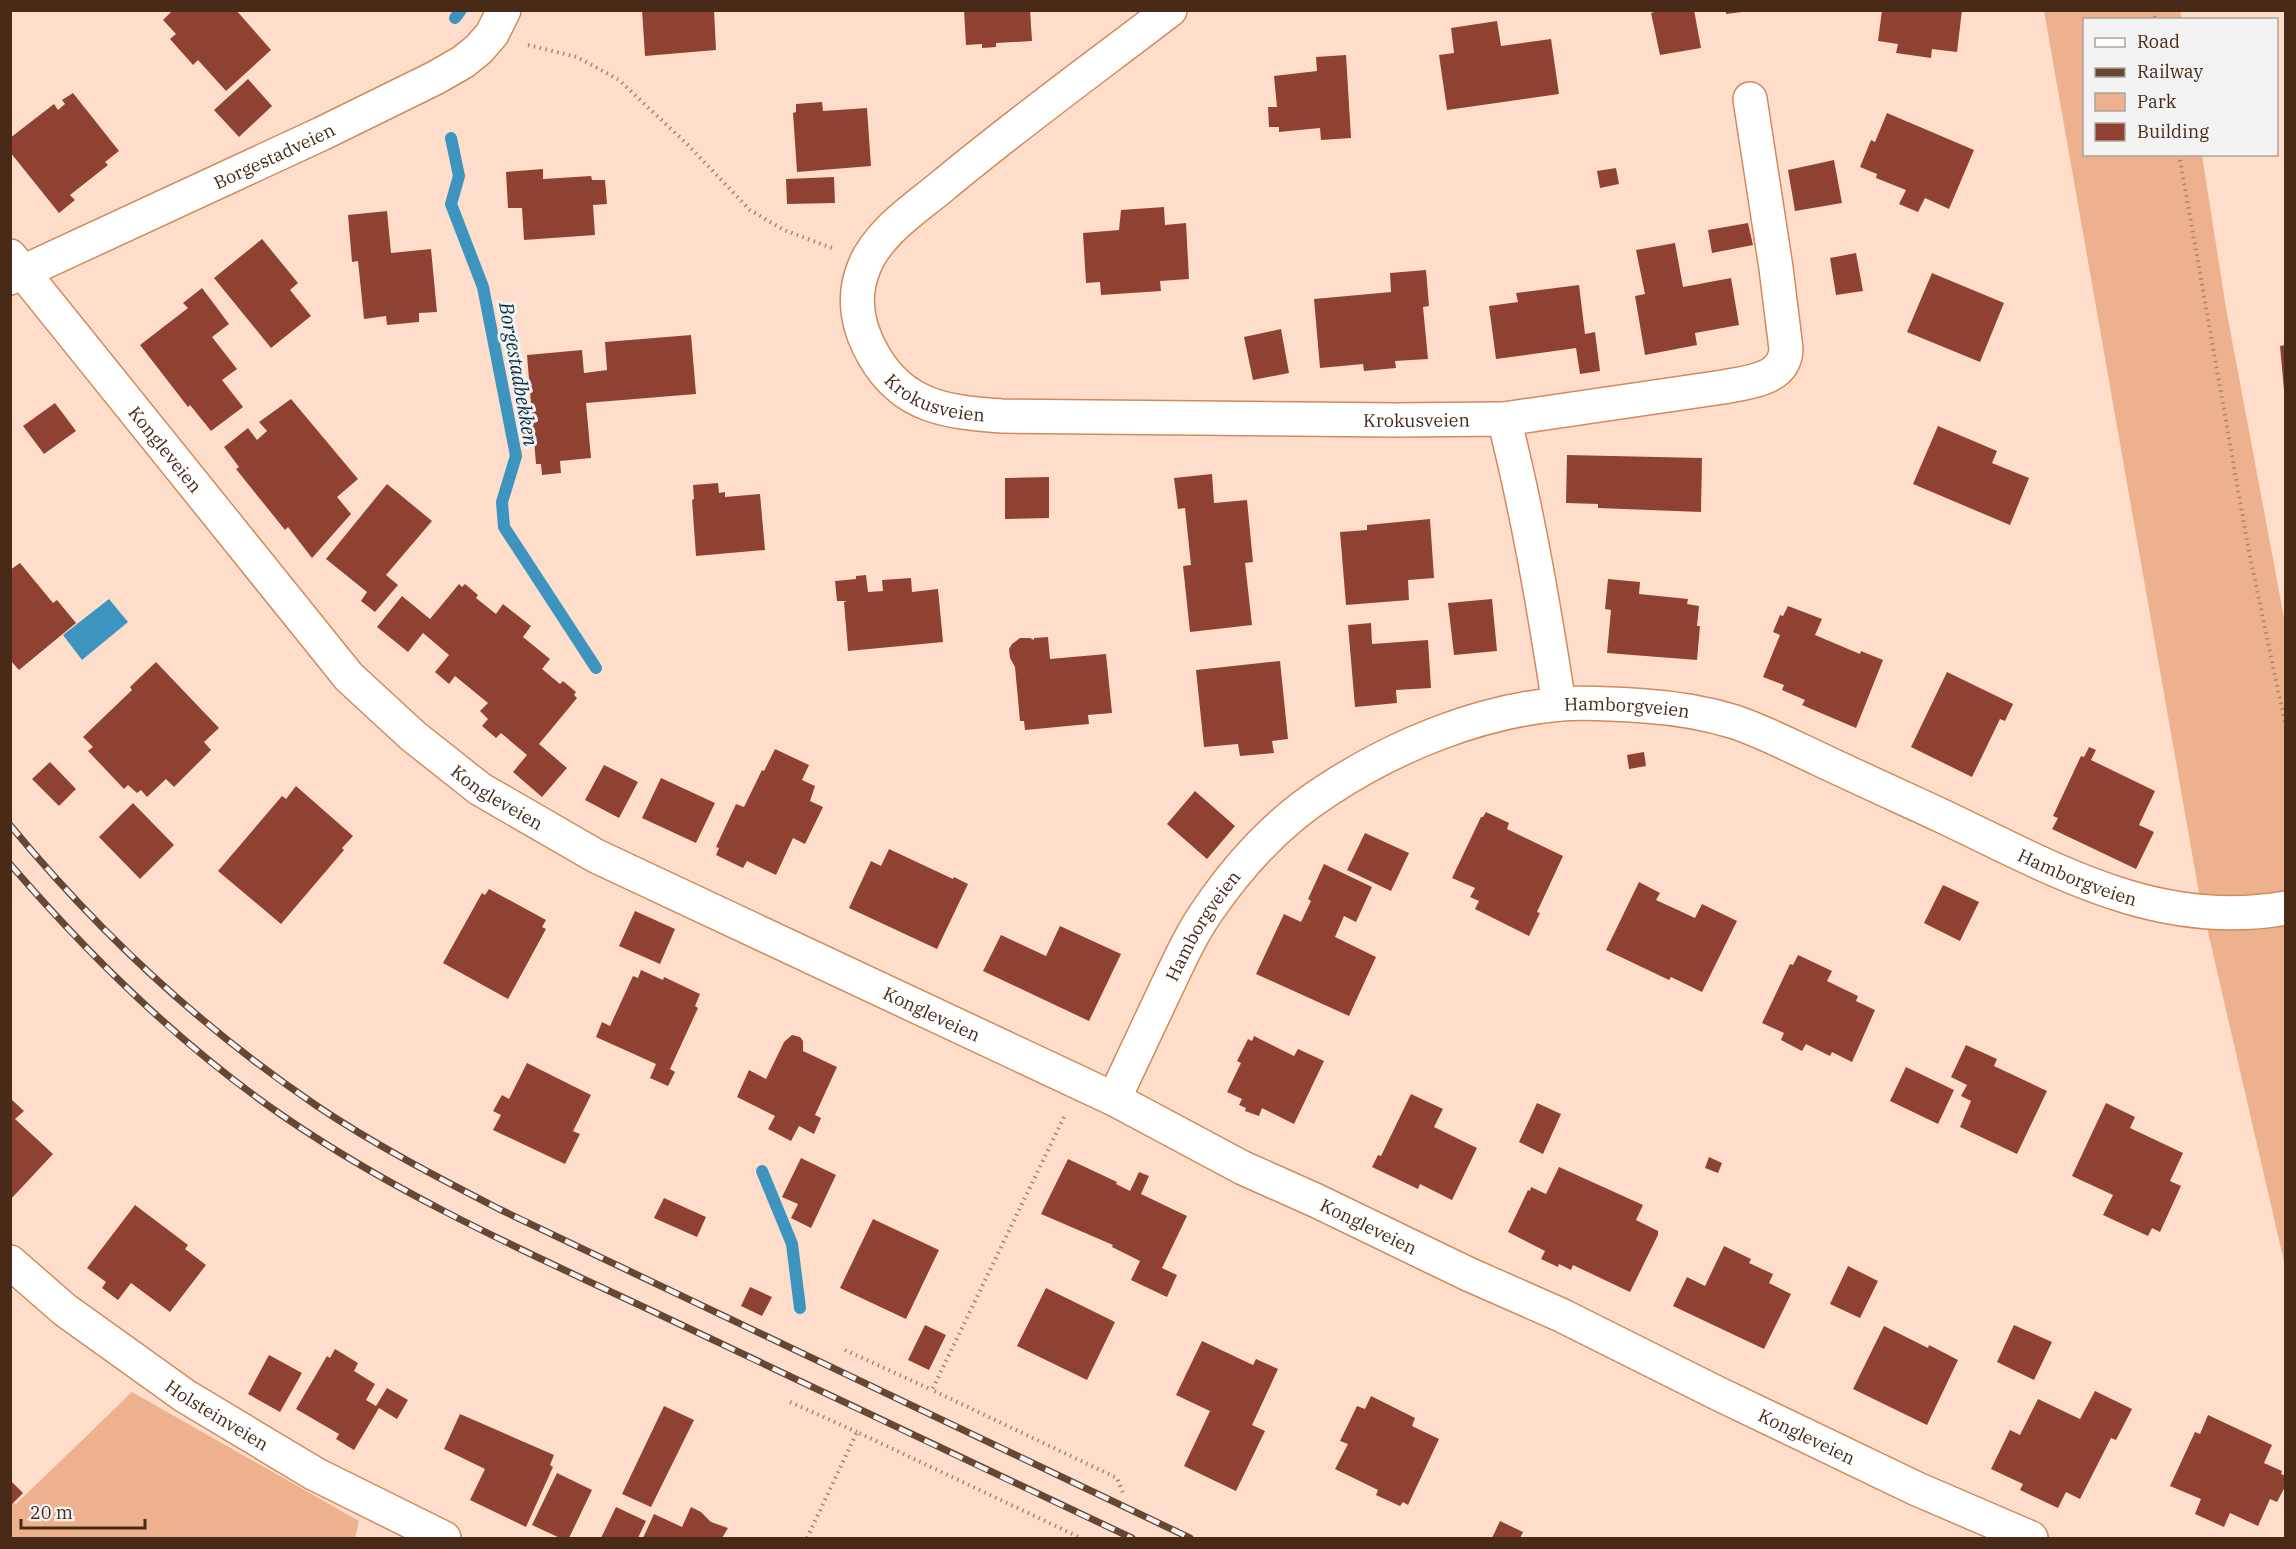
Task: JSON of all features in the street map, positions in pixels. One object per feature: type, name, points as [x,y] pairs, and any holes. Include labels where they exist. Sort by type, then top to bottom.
[{"type":"street","name":"Krokusveien","points":[[1170,10],[970,163],[910,213],[884,237],[871,253],[863,268],[856,304],[868,346],[880,366],[895,384],[915,398],[936,408],[959,413],[1002,416],[1504,419],[1759,380],[1774,373],[1782,365],[1786,359],[1786,349],[1750,99]]},
{"type":"street","name":"Borgestadveien","points":[[15,268],[321,134],[435,78],[463,62],[479,49],[498,22]]},
{"type":"street","name":"Kongleveien","points":[[15,268],[349,677],[412,736],[480,789],[596,856],[1114,1099],[1243,1168],[1317,1201],[1467,1275],[1561,1315],[1917,1489],[2031,1539]]},
{"type":"street","points":[[1504,419],[1541,588],[1559,704]]},
{"type":"street","name":"Hamborgveien","points":[[1114,1099],[1186,946],[1206,913],[1257,850],[1289,819],[1324,792],[1416,743],[1500,714],[1559,704],[1609,703],[1656,707],[1693,712],[1734,722],[1783,742],[2061,873],[2147,904],[2211,914],[2286,909]]},
{"type":"street","name":"Holsteinveien","points":[[10,1262],[65,1310],[185,1396],[315,1474],[444,1539]]},
{"type":"path","points":[[498,22],[511,41],[577,57],[619,80],[688,145],[750,210],[784,230],[827,247],[871,253]]},
{"type":"path","points":[[2179,156],[2249,552],[2286,728]]},
{"type":"path","points":[[932,1390],[1066,1114]]},
{"type":"path","points":[[844,1350],[1117,1478],[1123,1493]]},
{"type":"path","points":[[790,1402],[1081,1539]]},
{"type":"path","points":[[807,1539],[857,1432]]},
{"type":"green space","points":[[2044,11],[2180,11],[2182,18],[2083,18],[2083,156],[2202,156],[2226,308],[2285,623],[2285,1266],[2199,893]]},
{"type":"green space","points":[[132,1392],[359,1521],[355,1538],[11,1538],[10,1502],[16,1504]]},
{"type":"water","points":[[109,599],[128,622],[82,660],[63,635]]},
{"type":"building","points":[[173,10],[236,10],[271,50],[226,91],[198,60],[193,65],[170,39],[176,34],[163,20]]},
{"type":"building","points":[[642,10],[714,10],[716,50],[645,56]]},
{"type":"building","points":[[964,10],[1030,10],[1032,41],[996,43],[996,47],[982,48],[982,44],[966,45]]},
{"type":"building","points":[[1661,10],[1694,10],[1701,48],[1660,55],[1651,13]]},
{"type":"building","points":[[1726,10],[1742,10],[1742,12],[1726,14]]},
{"type":"building","points":[[1882,10],[1962,10],[1957,52],[1932,49],[1931,58],[1896,53],[1898,44],[1878,41]]},
{"type":"building","points":[[1497,21],[1501,46],[1551,39],[1559,94],[1447,110],[1439,55],[1454,53],[1451,28]]},
{"type":"building","points":[[1346,55],[1351,138],[1321,140],[1320,128],[1279,132],[1279,127],[1269,127],[1268,107],[1277,107],[1274,76],[1317,71],[1316,57]]},
{"type":"building","points":[[248,79],[272,106],[239,137],[214,110]]},
{"type":"building","points":[[73,93],[119,151],[105,162],[108,165],[70,195],[75,200],[59,213],[10,152],[10,138],[54,104],[58,110],[65,104],[62,100]]},
{"type":"building","points":[[822,102],[823,111],[867,108],[871,166],[797,172],[793,113],[796,112],[796,104]]},
{"type":"building","points":[[1887,113],[1974,150],[1949,209],[1925,198],[1918,212],[1899,204],[1906,190],[1876,178],[1877,174],[1860,167],[1871,140],[1875,142]]},
{"type":"building","points":[[1834,160],[1842,203],[1795,211],[1788,170]]},
{"type":"building","points":[[1616,168],[1619,184],[1600,188],[1597,171]]},
{"type":"building","points":[[543,169],[543,179],[591,176],[592,180],[605,180],[607,204],[593,205],[595,235],[524,240],[522,208],[508,208],[506,172]]},
{"type":"building","points":[[834,177],[835,203],[787,204],[786,179]]},
{"type":"building","points":[[1164,207],[1165,225],[1186,223],[1189,279],[1160,281],[1161,291],[1101,295],[1100,282],[1086,283],[1083,233],[1119,230],[1121,210]]},
{"type":"building","points":[[387,211],[391,253],[431,249],[437,312],[419,313],[419,322],[387,325],[386,316],[364,319],[358,261],[352,262],[348,215]]},
{"type":"building","points":[[1748,223],[1753,245],[1712,253],[1708,230]]},
{"type":"building","points":[[262,239],[298,283],[290,290],[311,316],[271,348],[214,278]]},
{"type":"building","points":[[1675,243],[1683,287],[1731,278],[1739,325],[1695,333],[1697,345],[1645,355],[1635,296],[1645,294],[1636,250]]},
{"type":"building","points":[[1856,253],[1863,291],[1836,295],[1830,258]]},
{"type":"building","points":[[1426,270],[1429,306],[1423,307],[1428,359],[1395,361],[1396,368],[1364,371],[1363,364],[1320,368],[1314,299],[1391,292],[1390,273]]},
{"type":"building","points":[[1932,273],[2004,303],[1980,362],[1907,332]]},
{"type":"building","points":[[1579,285],[1585,334],[1595,332],[1600,371],[1580,374],[1576,348],[1496,359],[1489,306],[1518,302],[1516,293]]},
{"type":"building","points":[[202,288],[229,324],[212,337],[237,369],[222,380],[243,407],[211,431],[190,405],[188,407],[140,345],[188,308],[183,303]]},
{"type":"building","points":[[1281,329],[1289,373],[1253,380],[1244,337]]},
{"type":"building","points":[[691,335],[696,394],[586,403],[591,458],[560,461],[561,473],[542,475],[541,464],[536,464],[527,355],[582,350],[584,373],[607,370],[605,342]]},
{"type":"building","points":[[2286,345],[2286,390],[2284,390],[2280,346]]},
{"type":"building","points":[[291,399],[358,479],[337,497],[351,514],[312,558],[288,527],[285,530],[236,469],[239,467],[224,447],[248,428],[257,440],[267,431],[259,422]]},
{"type":"building","points":[[55,403],[76,431],[44,454],[23,426]]},
{"type":"building","points":[[1938,426],[1997,451],[1992,463],[2029,478],[2010,525],[1913,484]]},
{"type":"building","points":[[1567,455],[1702,458],[1701,512],[1598,508],[1598,504],[1566,503]]},
{"type":"building","points":[[1212,474],[1214,503],[1247,500],[1253,562],[1245,563],[1252,625],[1190,632],[1183,566],[1191,565],[1185,508],[1178,509],[1174,478]]},
{"type":"building","points":[[1049,477],[1049,518],[1005,519],[1005,478]]},
{"type":"building","points":[[718,483],[719,493],[725,492],[725,497],[760,494],[765,550],[696,556],[693,485]]},
{"type":"building","points":[[387,484],[432,521],[386,575],[398,585],[375,612],[361,601],[367,592],[326,559]]},
{"type":"building","points":[[1430,519],[1434,578],[1408,580],[1409,600],[1346,605],[1340,532],[1367,530],[1367,525]]},
{"type":"building","points":[[20,563],[53,603],[57,600],[76,623],[19,670],[10,660],[10,570]]},
{"type":"building","points":[[866,575],[868,592],[883,591],[882,580],[911,578],[912,592],[938,589],[943,642],[848,651],[844,602],[847,601],[837,601],[835,581],[856,579],[856,576]]},
{"type":"building","points":[[1608,579],[1640,582],[1639,594],[1688,599],[1687,604],[1699,606],[1697,660],[1607,653],[1611,610],[1605,609]]},
{"type":"building","points":[[459,584],[462,587],[465,584],[478,595],[476,598],[496,614],[503,604],[531,626],[523,637],[550,659],[542,669],[560,684],[563,681],[576,692],[574,695],[577,698],[539,744],[567,768],[542,797],[513,772],[527,755],[501,733],[496,738],[482,726],[488,719],[480,711],[488,703],[455,676],[449,684],[435,672],[449,655],[423,633],[408,652],[377,627],[402,596],[430,619]]},
{"type":"building","points":[[1492,599],[1497,651],[1454,655],[1448,603]]},
{"type":"building","points":[[1788,606],[1822,619],[1815,635],[1860,654],[1861,651],[1883,660],[1856,728],[1802,705],[1805,700],[1782,690],[1784,685],[1763,677],[1780,635],[1773,632],[1780,615],[1783,616]]},
{"type":"building","points":[[1371,623],[1372,644],[1428,640],[1431,688],[1396,690],[1397,703],[1355,707],[1348,625]]},
{"type":"building","points":[[1048,637],[1050,659],[1106,654],[1112,713],[1088,715],[1089,724],[1025,730],[1024,721],[1020,721],[1015,667],[1010,658],[1009,649],[1020,638],[1034,640],[1034,638]]},
{"type":"building","points":[[1280,661],[1288,739],[1272,741],[1274,753],[1240,756],[1238,744],[1204,747],[1196,670]]},
{"type":"building","points":[[156,662],[219,728],[204,742],[211,750],[174,787],[166,779],[147,797],[141,790],[137,793],[128,785],[124,789],[88,751],[93,747],[83,737],[132,690],[130,687]]},
{"type":"building","points":[[1947,672],[2013,704],[2005,721],[2000,719],[1972,777],[1911,747]]},
{"type":"building","points":[[2089,747],[2096,750],[2091,760],[2155,791],[2139,825],[2154,832],[2136,869],[2052,829],[2058,818],[2053,816],[2081,756],[2084,757]]},
{"type":"building","points":[[775,749],[809,765],[802,780],[815,786],[810,801],[823,807],[805,844],[793,838],[776,875],[747,861],[743,868],[716,855],[719,848],[716,847],[736,804],[744,807]]},
{"type":"building","points":[[1644,752],[1646,766],[1629,769],[1627,755]]},
{"type":"building","points":[[50,762],[76,789],[59,806],[32,779]]},
{"type":"building","points":[[604,765],[638,782],[619,818],[585,800]]},
{"type":"building","points":[[661,778],[715,803],[696,843],[642,818]]},
{"type":"building","points":[[296,786],[353,836],[342,848],[344,850],[281,924],[218,871],[282,796],[286,799]]},
{"type":"building","points":[[1195,791],[1235,826],[1207,859],[1167,824]]},
{"type":"building","points":[[133,803],[174,845],[140,879],[99,837]]},
{"type":"building","points":[[1486,812],[1509,823],[1507,829],[1563,856],[1537,912],[1540,913],[1529,936],[1475,909],[1479,901],[1470,897],[1475,888],[1452,878],[1481,817]]},
{"type":"building","points":[[1365,833],[1409,853],[1391,891],[1347,870]]},
{"type":"building","points":[[889,849],[968,884],[937,949],[849,908],[871,861],[881,866]]},
{"type":"building","points":[[1324,864],[1372,887],[1356,922],[1344,916],[1335,937],[1376,957],[1349,1016],[1256,974],[1284,914],[1301,922],[1311,901],[1308,899]]},
{"type":"building","points":[[1639,882],[1660,893],[1656,900],[1695,918],[1702,904],[1737,921],[1702,992],[1671,977],[1669,980],[1606,950]]},
{"type":"building","points":[[1943,885],[1979,902],[1960,941],[1924,923]]},
{"type":"building","points":[[489,889],[546,920],[542,927],[546,929],[508,999],[443,963],[482,893],[485,895]]},
{"type":"building","points":[[635,911],[675,929],[660,964],[619,946]]},
{"type":"building","points":[[1060,926],[1121,954],[1089,1021],[983,971],[1001,935],[1046,956]]},
{"type":"building","points":[[1798,955],[1832,971],[1827,981],[1858,996],[1856,1001],[1875,1010],[1852,1062],[1832,1052],[1830,1056],[1806,1044],[1802,1051],[1781,1040],[1784,1033],[1762,1023],[1790,964],[1793,965]]},
{"type":"building","points":[[641,970],[663,980],[664,977],[700,994],[695,1006],[698,1008],[670,1069],[675,1072],[668,1086],[650,1078],[656,1064],[596,1037],[602,1022],[610,1026],[633,976],[638,978]]},
{"type":"building","points":[[792,1035],[800,1037],[803,1041],[803,1051],[837,1067],[815,1115],[821,1118],[814,1134],[799,1126],[791,1141],[768,1129],[775,1116],[737,1097],[749,1070],[766,1079],[784,1042]]},
{"type":"building","points":[[1254,1036],[1294,1056],[1298,1049],[1324,1061],[1294,1124],[1262,1108],[1259,1116],[1245,1111],[1246,1108],[1239,1105],[1242,1099],[1227,1092],[1241,1063],[1237,1061],[1248,1039],[1252,1041]]},
{"type":"building","points":[[1966,1045],[1997,1059],[1994,1066],[2047,1091],[2017,1154],[1960,1127],[1971,1101],[1961,1096],[1967,1085],[1951,1077]]},
{"type":"building","points":[[527,1063],[591,1095],[573,1131],[580,1134],[565,1164],[493,1130],[501,1115],[493,1111],[502,1095],[509,1099]]},
{"type":"building","points":[[1906,1067],[1954,1090],[1938,1124],[1890,1101]]},
{"type":"building","points":[[1411,1094],[1443,1109],[1434,1127],[1477,1148],[1452,1200],[1420,1184],[1418,1189],[1372,1167],[1378,1155],[1381,1156]]},
{"type":"building","points":[[10,1098],[24,1111],[15,1119],[53,1154],[10,1200]]},
{"type":"building","points":[[1537,1103],[1561,1114],[1543,1154],[1519,1142]]},
{"type":"building","points":[[2106,1103],[2135,1117],[2130,1128],[2183,1153],[2170,1181],[2181,1186],[2160,1232],[2152,1228],[2148,1236],[2103,1215],[2113,1195],[2072,1176]]},
{"type":"building","points":[[1709,1157],[1722,1163],[1718,1173],[1705,1168]]},
{"type":"building","points":[[801,1158],[836,1175],[811,1228],[791,1218],[798,1204],[782,1197]]},
{"type":"building","points":[[1068,1159],[1117,1182],[1116,1184],[1130,1191],[1139,1172],[1149,1176],[1141,1194],[1187,1216],[1162,1268],[1177,1275],[1167,1297],[1131,1280],[1140,1261],[1112,1247],[1113,1245],[1041,1214]]},
{"type":"building","points":[[1559,1167],[1643,1205],[1636,1220],[1658,1231],[1630,1292],[1573,1265],[1571,1270],[1541,1259],[1545,1251],[1508,1232],[1528,1190],[1530,1191],[1531,1187],[1546,1194]]},
{"type":"building","points":[[664,1198],[706,1217],[697,1237],[654,1218]]},
{"type":"building","points":[[135,1205],[188,1245],[185,1249],[206,1265],[170,1312],[131,1283],[118,1300],[102,1288],[106,1282],[87,1268]]},
{"type":"building","points":[[873,1219],[939,1250],[906,1319],[840,1288]]},
{"type":"building","points":[[1724,1246],[1751,1259],[1749,1263],[1773,1274],[1769,1283],[1791,1294],[1764,1349],[1673,1306],[1687,1277],[1705,1286]]},
{"type":"building","points":[[1848,1266],[1878,1281],[1860,1318],[1830,1304]]},
{"type":"building","points":[[750,1287],[772,1297],[762,1316],[741,1306]]},
{"type":"building","points":[[1046,1288],[1115,1322],[1087,1380],[1017,1346]]},
{"type":"building","points":[[925,1325],[946,1335],[929,1370],[908,1360]]},
{"type":"building","points":[[2014,1325],[2052,1342],[2034,1380],[1997,1362]]},
{"type":"building","points":[[1884,1326],[1958,1360],[1927,1425],[1853,1389]]},
{"type":"building","points":[[1202,1341],[1253,1365],[1256,1359],[1278,1369],[1252,1425],[1265,1431],[1236,1491],[1184,1466],[1210,1411],[1176,1395]]},
{"type":"building","points":[[335,1349],[358,1363],[354,1371],[375,1384],[366,1400],[376,1406],[387,1388],[408,1400],[397,1419],[379,1408],[354,1450],[336,1439],[339,1434],[296,1409],[327,1356],[330,1358]]},
{"type":"building","points":[[269,1355],[302,1373],[280,1412],[248,1394]]},
{"type":"building","points":[[2095,1391],[2132,1409],[2116,1440],[2111,1438],[2080,1499],[2066,1492],[2058,1508],[2020,1490],[2023,1484],[1991,1469],[2010,1430],[2020,1435],[2038,1399],[2080,1419]]},
{"type":"building","points":[[1371,1396],[1415,1418],[1412,1426],[1439,1439],[1408,1505],[1403,1502],[1400,1506],[1376,1495],[1378,1490],[1335,1469],[1348,1444],[1340,1441],[1357,1406],[1365,1409]]},
{"type":"building","points":[[664,1406],[694,1420],[651,1507],[622,1494]]},
{"type":"building","points":[[460,1414],[554,1455],[550,1465],[553,1467],[526,1527],[470,1500],[485,1469],[444,1449]]},
{"type":"building","points":[[2208,1415],[2272,1445],[2264,1463],[2282,1471],[2281,1474],[2286,1476],[2286,1485],[2277,1502],[2270,1499],[2258,1526],[2230,1513],[2224,1527],[2195,1514],[2201,1499],[2170,1486],[2195,1432],[2200,1434]]},
{"type":"building","points":[[557,1473],[592,1490],[569,1538],[560,1538],[532,1525]]},
{"type":"building","points":[[10,1480],[23,1493],[10,1506]]},
{"type":"building","points":[[616,1507],[646,1521],[638,1538],[601,1538]]},
{"type":"building","points":[[691,1507],[701,1512],[711,1522],[728,1528],[722,1538],[643,1538],[654,1514],[682,1527]]},
{"type":"building","points":[[1500,1521],[1523,1532],[1520,1538],[1492,1538]]},
{"type":"waterway","name":"Borgestadbekken","points":[[455,18],[461,10]]},
{"type":"waterway","name":"Borgestadbekken","points":[[451,138],[459,176],[451,204],[483,287],[516,456],[502,502],[504,527],[596,668]]},
{"type":"waterway","name":"Borgestadbekken","points":[[762,1171],[792,1244],[800,1308]]},
{"type":"railway","points":[[10,825],[79,903],[153,976],[274,1076],[361,1134],[499,1209],[1190,1538]]},
{"type":"railway","points":[[10,864],[72,933],[138,999],[208,1060],[283,1116],[371,1172],[510,1244],[1132,1538]]}]
